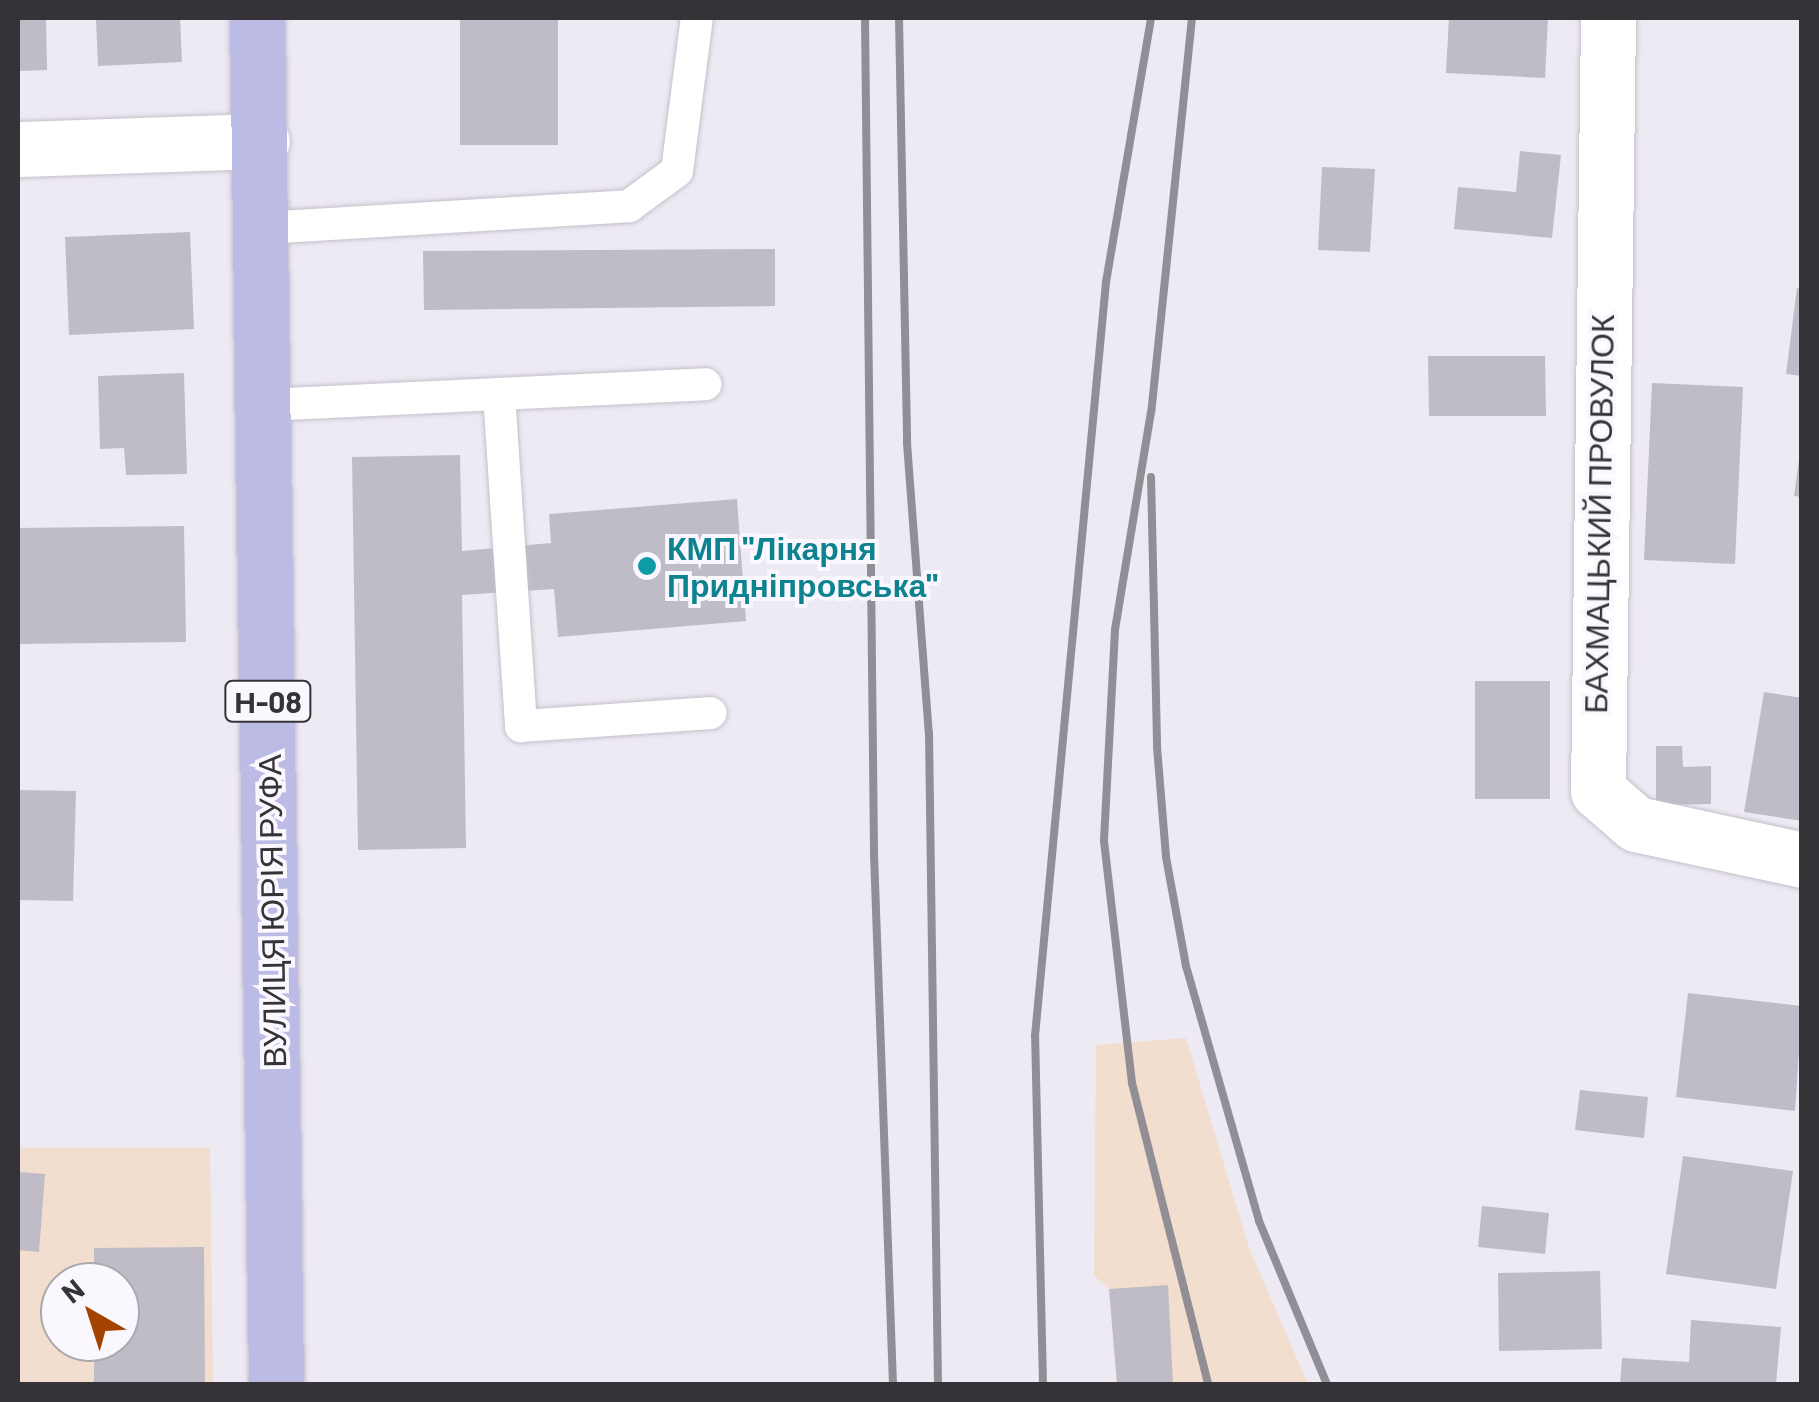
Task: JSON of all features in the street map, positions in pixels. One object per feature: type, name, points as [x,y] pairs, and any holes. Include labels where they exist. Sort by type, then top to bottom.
[{"type":"main road","name":"ВУЛИЦЯ ЮРІЯ РУФА","points":[[257,18],[262,141],[276,1384]]},
{"type":"street","name":"БАХМАЦЬКИЙ ПРОВУЛОК","points":[[1608,18],[1598,790],[1636,824],[1802,860]]},
{"type":"street","points":[[18,149],[262,141]]},
{"type":"lane","points":[[262,228],[629,206],[677,171],[697,18]]},
{"type":"lane","points":[[264,405],[705,384]]},
{"type":"lane","points":[[499,394],[521,726],[711,713]]},
{"type":"shaded area","points":[[1186,1038],[1249,1248],[1308,1384],[1117,1384],[1109,1289],[1094,1276],[1096,1045]]},
{"type":"shaded area","points":[[18,1148],[210,1148],[213,1384],[18,1384]]},
{"type":"building","points":[[18,18],[46,18],[47,70],[18,71]]},
{"type":"building","points":[[96,18],[180,18],[182,62],[98,66]]},
{"type":"building","points":[[460,18],[558,18],[558,145],[460,145]]},
{"type":"building","points":[[1449,18],[1548,18],[1545,78],[1446,73]]},
{"type":"building","points":[[1520,151],[1561,155],[1552,238],[1454,229],[1458,187],[1516,192]]},
{"type":"building","points":[[1322,167],[1375,169],[1370,252],[1318,250]]},
{"type":"building","points":[[190,232],[194,329],[69,335],[65,237]]},
{"type":"building","points":[[775,249],[775,306],[424,310],[423,251]]},
{"type":"building","points":[[1797,288],[1802,289],[1802,376],[1786,374]]},
{"type":"building","points":[[1428,356],[1545,356],[1546,416],[1429,416]]},
{"type":"building","points":[[184,373],[187,474],[126,475],[124,448],[100,449],[98,376]]},
{"type":"building","points":[[1652,383],[1743,387],[1735,564],[1644,560]]},
{"type":"building","points":[[460,455],[462,551],[551,543],[549,514],[737,499],[746,621],[558,637],[554,589],[462,595],[466,848],[358,850],[352,457]]},
{"type":"building","points":[[1802,460],[1802,497],[1794,496]]},
{"type":"building","points":[[184,526],[186,642],[18,644],[18,528]]},
{"type":"building","points":[[1475,681],[1550,681],[1550,799],[1475,799]]},
{"type":"building","points":[[1764,692],[1802,698],[1802,821],[1744,812]]},
{"type":"building","points":[[1656,746],[1682,746],[1683,767],[1711,766],[1711,804],[1656,805]]},
{"type":"building","points":[[18,790],[76,791],[73,901],[18,900]]},
{"type":"building","points":[[1688,993],[1802,1006],[1795,1111],[1676,1097]]},
{"type":"building","points":[[1580,1090],[1648,1097],[1644,1138],[1575,1130]]},
{"type":"building","points":[[1683,1156],[1793,1171],[1776,1289],[1666,1274]]},
{"type":"building","points":[[18,1172],[45,1174],[39,1252],[18,1250]]},
{"type":"building","points":[[1482,1206],[1549,1213],[1545,1254],[1478,1247]]},
{"type":"building","points":[[204,1247],[205,1384],[94,1384],[94,1362],[140,1362],[140,1262],[94,1262],[94,1248]]},
{"type":"building","points":[[1600,1271],[1602,1349],[1499,1351],[1498,1273]]},
{"type":"building","points":[[1168,1285],[1173,1384],[1117,1384],[1109,1289]]},
{"type":"building","points":[[1691,1320],[1781,1327],[1776,1384],[1620,1384],[1622,1358],[1689,1362]]},
{"type":"railway","points":[[865,18],[874,854],[893,1384]]},
{"type":"railway","points":[[899,18],[907,443],[929,733],[938,1384]]},
{"type":"railway","points":[[1043,1384],[1035,1036],[1106,282],[1151,18]]},
{"type":"railway","points":[[1192,18],[1151,412],[1115,630],[1104,841],[1132,1083],[1208,1384]]},
{"type":"railway","points":[[1151,477],[1157,747],[1166,857],[1186,966],[1259,1221],[1327,1384]]},
{"type":"place","name":"КМП \"Лікарня Придніпровська\"","points":[[647,566]]}]
